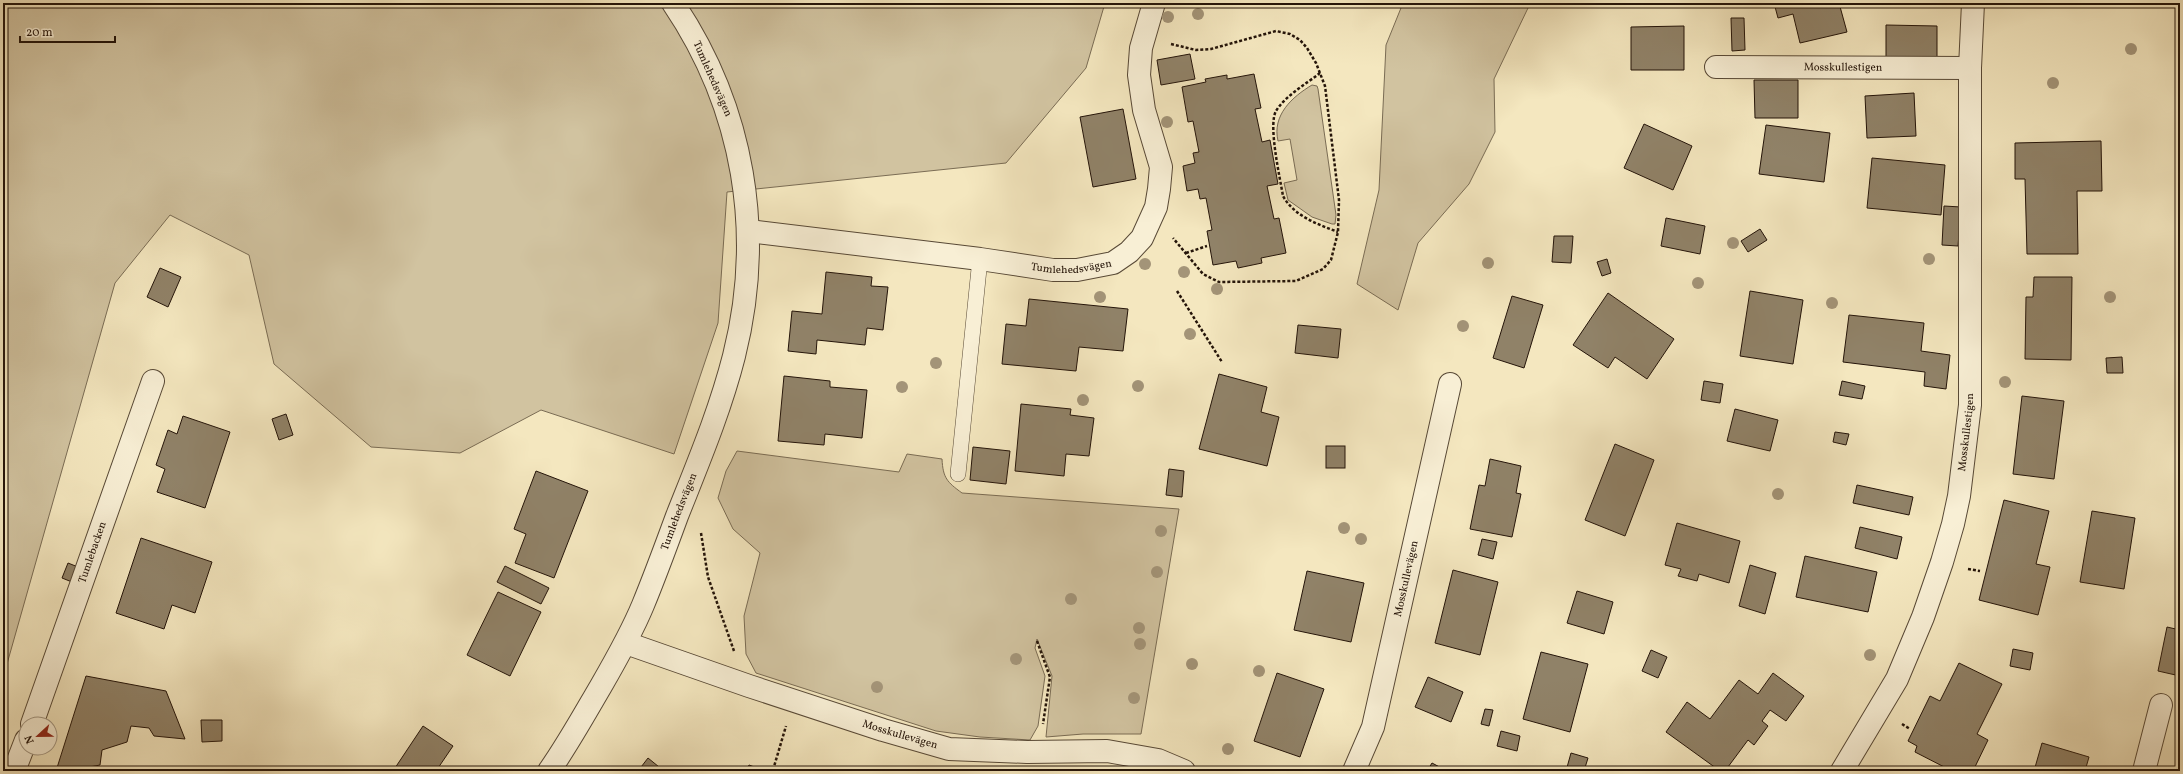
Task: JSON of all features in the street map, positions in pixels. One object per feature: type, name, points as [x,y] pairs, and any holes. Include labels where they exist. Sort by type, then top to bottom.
[{"type":"street","name":"Tumlehedsvägen","points":[[549,771],[567,745],[626,644],[643,606],[712,428],[734,355],[744,299],[749,231],[744,180],[730,117],[688,26],[673,3]]},
{"type":"street","name":"Tumlehedsvägen","points":[[749,231],[980,259],[1053,270],[1077,270],[1113,263],[1129,252],[1144,234],[1156,207],[1161,167],[1140,92],[1140,62],[1144,34],[1154,3]]},
{"type":"street","name":"Mosskullestigen","points":[[1842,771],[1897,679],[1923,617],[1942,562],[1959,496],[1970,405],[1970,68],[1973,3]]},
{"type":"street","name":"Mosskullestigen","points":[[1716,67],[1970,68]]},
{"type":"street","name":"Tumlebacken","points":[[35,716],[153,381]]},
{"type":"street","name":"Mosskullevägen","points":[[1354,771],[1373,727],[1450,384]]},
{"type":"street","name":"Mosskullevägen","points":[[626,644],[883,730],[949,749],[1038,752],[1108,751],[1158,760],[1184,771]]},
{"type":"street","points":[[2144,771],[2161,705]]},
{"type":"street","points":[[14,771],[20,756]]},
{"type":"lane","points":[[958,474],[980,259]]},
{"type":"path","points":[[1144,34],[1159,41],[1196,50],[1211,49],[1269,33],[1283,33],[1300,40],[1307,48],[1325,86],[1339,200],[1338,232],[1331,260],[1324,268],[1296,281],[1219,282],[1203,274],[1177,241],[1168,234],[1158,232],[1144,234]]},
{"type":"path","points":[[1320,73],[1276,110],[1273,119],[1273,132],[1283,196],[1287,203],[1302,216],[1338,232]]},
{"type":"path","points":[[1186,253],[1207,246]]},
{"type":"path","points":[[1177,291],[1222,362]]},
{"type":"path","points":[[700,527],[708,578],[723,622],[748,686]]},
{"type":"path","points":[[1037,640],[1050,677],[1038,752]]},
{"type":"path","points":[[773,770],[794,701]]},
{"type":"shaded area","points":[[3,3],[1105,3],[1086,68],[1006,163],[727,192],[718,323],[674,454],[541,410],[460,453],[371,447],[274,364],[249,255],[170,215],[115,283],[3,678]]},
{"type":"shaded area","points":[[1403,3],[1527,3],[1528,8],[1494,79],[1495,132],[1469,184],[1418,243],[1398,310],[1357,284],[1379,190],[1386,45]]},
{"type":"shaded area","points":[[1312,85],[1317,86],[1318,89],[1336,215],[1335,224],[1312,217],[1288,200],[1284,183],[1297,180],[1290,139],[1278,141],[1278,123],[1285,108],[1291,101]]},
{"type":"shaded area","points":[[737,451],[899,472],[907,454],[942,459],[943,471],[947,479],[962,493],[1179,509],[1141,734],[1083,734],[1046,737],[1052,676],[1037,639],[1035,648],[1045,676],[1038,726],[1030,740],[980,737],[936,731],[756,673],[746,654],[744,616],[760,553],[733,529],[718,498],[726,471]]},
{"type":"building","points":[[1774,3],[1839,3],[1847,32],[1800,43],[1793,14],[1778,18]]},
{"type":"building","points":[[1731,18],[1744,18],[1745,50],[1732,51]]},
{"type":"building","points":[[1886,25],[1937,26],[1937,57],[1886,57]]},
{"type":"building","points":[[1684,26],[1684,70],[1631,70],[1631,27]]},
{"type":"building","points":[[1190,54],[1195,79],[1161,85],[1157,60]]},
{"type":"building","points":[[1254,74],[1261,108],[1255,109],[1262,142],[1270,140],[1278,184],[1267,186],[1274,219],[1279,218],[1286,253],[1261,258],[1262,263],[1238,268],[1236,261],[1213,265],[1207,231],[1212,230],[1206,198],[1200,199],[1198,189],[1187,191],[1183,166],[1195,163],[1193,153],[1199,152],[1193,121],[1188,122],[1182,87],[1206,82],[1205,79],[1227,75],[1227,79]]},
{"type":"building","points":[[1754,80],[1798,80],[1798,118],[1755,118]]},
{"type":"building","points":[[1914,93],[1916,136],[1867,138],[1865,96]]},
{"type":"building","points":[[1123,109],[1136,179],[1093,187],[1080,117]]},
{"type":"building","points":[[1644,124],[1692,146],[1673,190],[1624,168]]},
{"type":"building","points":[[1766,125],[1830,133],[1824,182],[1759,174]]},
{"type":"building","points":[[2101,141],[2102,191],[2077,191],[2078,254],[2027,254],[2025,179],[2015,179],[2015,143]]},
{"type":"building","points":[[1872,158],[1945,165],[1941,215],[1867,208]]},
{"type":"building","points":[[1944,206],[1961,207],[1958,246],[1942,245]]},
{"type":"building","points":[[1666,218],[1705,226],[1700,254],[1661,246]]},
{"type":"building","points":[[1760,229],[1767,240],[1748,252],[1741,241]]},
{"type":"building","points":[[1554,236],[1573,236],[1571,263],[1552,262]]},
{"type":"building","points":[[1607,259],[1611,273],[1602,276],[1597,262]]},
{"type":"building","points":[[160,268],[181,277],[168,307],[147,297]]},
{"type":"building","points":[[826,272],[872,277],[871,286],[888,287],[883,330],[867,328],[865,345],[817,340],[816,354],[788,351],[792,311],[822,314]]},
{"type":"building","points":[[2034,277],[2072,277],[2071,360],[2025,359],[2026,297],[2033,297]]},
{"type":"building","points":[[1750,291],[1803,300],[1793,364],[1740,356]]},
{"type":"building","points":[[1608,293],[1674,339],[1647,379],[1615,357],[1608,368],[1573,345]]},
{"type":"building","points":[[1512,296],[1543,305],[1524,368],[1493,358]]},
{"type":"building","points":[[1029,299],[1128,309],[1123,351],[1079,347],[1076,371],[1002,364],[1006,324],[1026,326]]},
{"type":"building","points":[[1849,315],[1924,323],[1921,351],[1950,355],[1946,389],[1924,386],[1925,372],[1843,362]]},
{"type":"building","points":[[1298,325],[1341,329],[1338,358],[1295,353]]},
{"type":"building","points":[[2122,357],[2123,373],[2107,373],[2106,358]]},
{"type":"building","points":[[1219,374],[1267,387],[1261,412],[1279,417],[1267,466],[1199,449]]},
{"type":"building","points":[[784,376],[830,381],[830,387],[867,390],[862,438],[825,434],[824,445],[778,441]]},
{"type":"building","points":[[1704,381],[1723,384],[1720,403],[1701,400]]},
{"type":"building","points":[[1842,381],[1865,386],[1862,399],[1839,395]]},
{"type":"building","points":[[2022,396],[2064,401],[2054,479],[2013,474]]},
{"type":"building","points":[[1021,404],[1071,409],[1070,415],[1094,418],[1089,456],[1066,454],[1064,476],[1015,471]]},
{"type":"building","points":[[1735,409],[1778,420],[1770,451],[1727,441]]},
{"type":"building","points":[[286,414],[293,435],[279,440],[272,419]]},
{"type":"building","points":[[183,416],[230,432],[205,508],[157,492],[165,469],[156,465],[168,430],[177,434]]},
{"type":"building","points":[[1835,432],[1849,434],[1846,445],[1833,442]]},
{"type":"building","points":[[1615,444],[1654,460],[1625,536],[1585,520]]},
{"type":"building","points":[[1326,446],[1345,446],[1345,468],[1326,468]]},
{"type":"building","points":[[973,447],[1010,451],[1006,484],[970,480]]},
{"type":"building","points":[[1490,459],[1521,466],[1516,493],[1521,494],[1512,537],[1470,529],[1479,485],[1485,486]]},
{"type":"building","points":[[1169,469],[1184,471],[1182,497],[1166,495]]},
{"type":"building","points":[[536,471],[588,491],[554,578],[515,563],[526,534],[514,529]]},
{"type":"building","points":[[1857,485],[1913,497],[1909,515],[1853,503]]},
{"type":"building","points":[[2004,500],[2049,511],[2036,564],[2050,567],[2038,615],[1979,600]]},
{"type":"building","points":[[2092,511],[2135,518],[2124,589],[2080,582]]},
{"type":"building","points":[[1677,523],[1740,541],[1729,583],[1699,574],[1697,581],[1678,576],[1681,569],[1665,565]]},
{"type":"building","points":[[1860,527],[1902,537],[1897,559],[1855,548]]},
{"type":"building","points":[[141,538],[212,562],[195,613],[172,605],[164,629],[116,613]]},
{"type":"building","points":[[1482,539],[1497,542],[1493,559],[1478,555]]},
{"type":"building","points":[[1805,556],[1877,572],[1868,612],[1796,597]]},
{"type":"building","points":[[68,563],[78,567],[72,582],[62,578]]},
{"type":"building","points":[[1750,565],[1776,573],[1765,614],[1739,606]]},
{"type":"building","points":[[505,566],[549,588],[541,604],[497,582]]},
{"type":"building","points":[[1453,570],[1498,582],[1480,655],[1435,643]]},
{"type":"building","points":[[1307,571],[1364,583],[1351,642],[1294,630]]},
{"type":"building","points":[[1577,591],[1613,602],[1604,634],[1567,623]]},
{"type":"building","points":[[498,592],[541,612],[510,676],[467,655]]},
{"type":"building","points":[[2167,627],[2180,630],[2180,676],[2158,671]]},
{"type":"building","points":[[2013,649],[2033,653],[2030,670],[2010,666]]},
{"type":"building","points":[[1651,650],[1667,657],[1658,678],[1642,671]]},
{"type":"building","points":[[1541,652],[1588,664],[1570,732],[1523,719]]},
{"type":"building","points":[[1959,663],[2002,684],[1977,734],[1988,740],[1973,771],[1965,771],[1960,768],[1959,771],[1952,771],[1915,752],[1917,746],[1908,741],[1930,696],[1940,701]]},
{"type":"building","points":[[1277,673],[1324,689],[1300,757],[1254,741]]},
{"type":"building","points":[[1773,673],[1804,696],[1786,721],[1770,710],[1762,721],[1768,726],[1754,745],[1748,740],[1725,771],[1720,771],[1666,732],[1687,702],[1710,719],[1739,680],[1758,694]]},
{"type":"building","points":[[86,676],[166,691],[185,739],[154,736],[149,728],[131,726],[127,742],[102,750],[100,765],[69,771],[56,771]]},
{"type":"building","points":[[1428,677],[1463,692],[1451,722],[1415,707]]},
{"type":"building","points":[[1485,709],[1493,710],[1489,726],[1481,724]]},
{"type":"building","points":[[201,720],[222,720],[222,741],[202,742]]},
{"type":"building","points":[[423,726],[453,746],[436,771],[393,771]]},
{"type":"building","points":[[1501,731],[1520,736],[1517,751],[1497,746]]},
{"type":"building","points":[[2042,743],[2089,757],[2085,771],[2034,771]]},
{"type":"building","points":[[1571,753],[1588,758],[1584,771],[1566,771]]},
{"type":"building","points":[[648,758],[664,771],[638,771]]},
{"type":"building","points":[[1432,763],[1447,771],[1427,771]]},
{"type":"building","points":[[749,765],[765,771],[746,771]]}]
